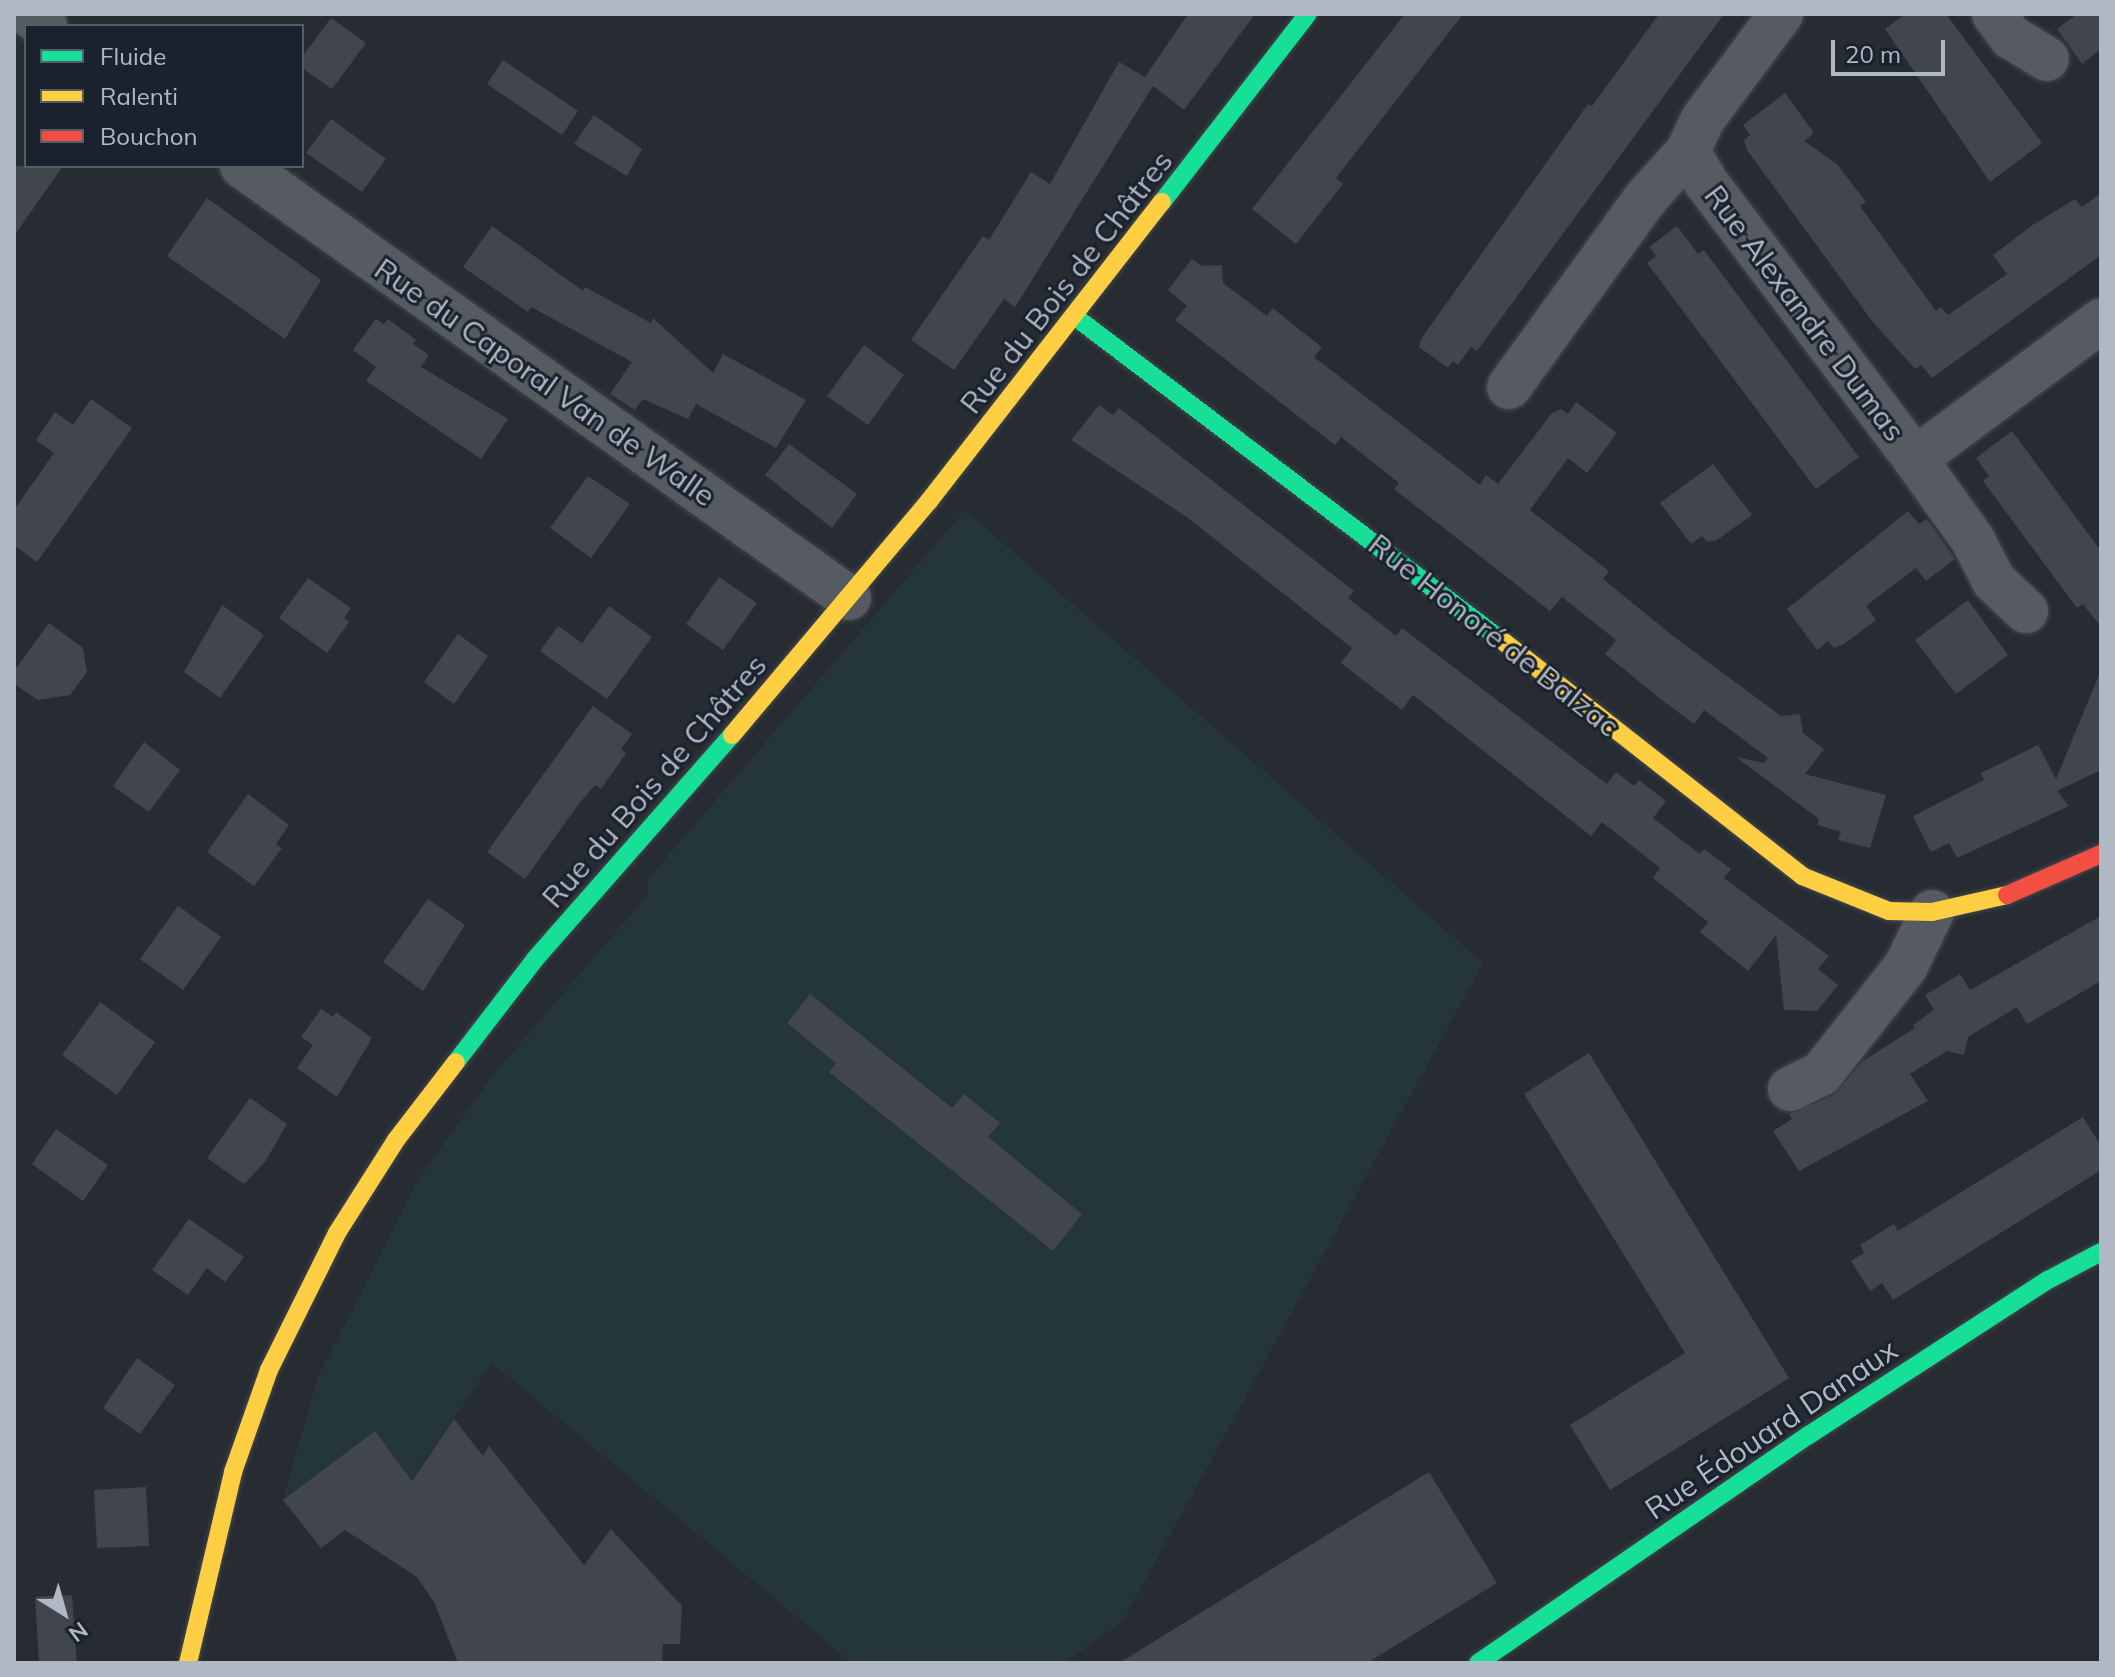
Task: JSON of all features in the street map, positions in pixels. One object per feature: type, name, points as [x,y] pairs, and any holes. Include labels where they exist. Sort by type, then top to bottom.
[{"type":"street","name":"Rue du Bois de Châtres","points":[[188,1663],[238,1457],[269,1370],[337,1233],[396,1140],[465,1045],[849,598],[1074,316],[1308,14]]},
{"type":"street","name":"Rue Alexandre Dumas","points":[[1781,14],[1703,119],[1688,151],[1705,181],[1915,459],[2101,321]]},
{"type":"street","points":[[1509,387],[1645,199],[1688,151]]},
{"type":"street","name":"Rue du Caporal Van de Walle","points":[[245,168],[849,598]]},
{"type":"street","name":"Rue Honoré de Balzac","points":[[1074,316],[1397,559],[1802,876],[1889,911],[1932,912],[2005,896],[2101,854]]},
{"type":"street","points":[[1915,459],[1973,540],[1994,581],[2026,611]]},
{"type":"street","points":[[1790,1089],[1821,1074],[1906,966],[1932,912]]},
{"type":"street","name":"Rue Édouard Danaux","points":[[1478,1663],[1809,1435],[2048,1280],[2101,1252]]},
{"type":"shaded area","points":[[965,510],[1483,963],[1123,1621],[1064,1663],[852,1663],[492,1363],[411,1480],[375,1431],[283,1500],[318,1377],[420,1177],[493,1075],[647,896],[648,879]]},
{"type":"building","points":[[1188,14],[1255,14],[1184,110],[1153,86],[1015,307],[1004,299],[954,370],[911,340],[983,236],[989,240],[1031,172],[1050,184],[1119,62],[1145,77]]},
{"type":"building","points":[[1405,14],[1463,14],[1336,178],[1343,184],[1296,244],[1252,209]]},
{"type":"building","points":[[1659,14],[1724,14],[1477,351],[1471,347],[1458,365],[1453,361],[1448,368],[1419,347],[1421,339],[1588,104],[1592,106]]},
{"type":"building","points":[[1905,14],[1946,14],[2042,143],[1990,182],[1885,29]]},
{"type":"building","points":[[2077,14],[2101,14],[2101,49],[2082,64],[2057,29]]},
{"type":"building","points":[[331,18],[366,43],[332,89],[304,69],[304,54]]},
{"type":"building","points":[[503,60],[578,111],[562,135],[487,84]]},
{"type":"building","points":[[1785,93],[1814,133],[1804,141],[1837,164],[1866,202],[1860,206],[1936,311],[1941,307],[1948,315],[2007,274],[1993,255],[2034,224],[2075,199],[2082,207],[2101,193],[2101,255],[1932,378],[1921,365],[1915,369],[1872,321],[1747,150],[1744,140],[1750,135],[1743,125]]},
{"type":"building","points":[[594,115],[642,149],[627,176],[574,144]]},
{"type":"building","points":[[331,119],[386,159],[362,192],[306,153]]},
{"type":"building","points":[[14,166],[62,168],[14,236]]},
{"type":"building","points":[[207,198],[321,280],[285,339],[167,256]]},
{"type":"building","points":[[492,226],[583,291],[585,287],[651,323],[653,318],[713,373],[723,354],[806,400],[776,448],[696,404],[688,419],[643,399],[635,410],[610,394],[632,362],[531,307],[528,312],[463,267]]},
{"type":"building","points":[[1677,226],[1698,254],[1704,250],[1859,457],[1816,489],[1647,263],[1656,256],[1649,247]]},
{"type":"building","points":[[1192,259],[1202,266],[1222,265],[1223,283],[1267,316],[1273,308],[1322,347],[1314,357],[1480,485],[1486,475],[1498,484],[1552,413],[1561,409],[1568,414],[1576,402],[1617,433],[1587,473],[1568,458],[1530,510],[1609,571],[1603,579],[1673,636],[1781,716],[1800,714],[1803,733],[1824,749],[1805,774],[1886,795],[1870,848],[1838,840],[1841,832],[1817,825],[1819,819],[1736,757],[1764,763],[1768,758],[1704,710],[1694,724],[1605,654],[1616,640],[1562,597],[1550,611],[1394,489],[1399,483],[1341,437],[1335,445],[1175,320],[1187,306],[1168,290]]},
{"type":"building","points":[[376,319],[384,324],[388,319],[416,340],[413,344],[429,355],[421,367],[508,419],[481,459],[366,381],[376,367],[353,350]]},
{"type":"building","points":[[864,345],[904,375],[868,425],[827,396]]},
{"type":"building","points":[[91,399],[132,428],[37,562],[14,545],[14,510],[54,453],[36,440],[55,412],[73,425]]},
{"type":"building","points":[[1099,405],[1113,415],[1119,408],[1354,591],[1348,598],[1396,636],[1402,628],[1607,784],[1616,772],[1634,786],[1639,780],[1666,801],[1653,818],[1700,854],[1704,849],[1731,869],[1724,878],[1829,956],[1818,969],[1838,985],[1817,1011],[1784,1010],[1776,935],[1748,971],[1700,932],[1708,922],[1653,878],[1660,868],[1602,822],[1591,836],[1413,695],[1402,710],[1341,663],[1352,648],[1188,518],[1071,440]]},
{"type":"building","points":[[2012,431],[2101,551],[2101,627],[2083,604],[2077,608],[1983,481],[1989,476],[1976,458]]},
{"type":"building","points":[[789,444],[857,494],[832,528],[765,475]]},
{"type":"building","points":[[1713,464],[1752,515],[1717,540],[1707,542],[1702,536],[1691,544],[1660,503]]},
{"type":"building","points":[[588,476],[630,504],[591,558],[550,528]]},
{"type":"building","points":[[1908,511],[1919,524],[1926,519],[1931,524],[1955,559],[1926,581],[1916,568],[1866,606],[1876,620],[1844,644],[1834,648],[1828,641],[1817,650],[1787,609]]},
{"type":"building","points":[[719,577],[757,603],[723,650],[686,624]]},
{"type":"building","points":[[308,578],[351,608],[344,618],[349,622],[327,653],[279,618]]},
{"type":"building","points":[[1968,600],[2008,655],[1956,694],[1915,640]]},
{"type":"building","points":[[222,605],[264,635],[220,698],[184,672]]},
{"type":"building","points":[[609,606],[652,637],[607,699],[540,651],[558,626],[582,643]]},
{"type":"building","points":[[49,623],[83,648],[87,672],[70,695],[38,700],[14,684],[14,671]]},
{"type":"building","points":[[458,634],[488,656],[454,704],[424,682]]},
{"type":"building","points":[[2101,670],[2101,770],[2057,791],[2069,806],[1957,858],[1949,843],[1931,852],[1913,816],[1984,780],[1981,773],[2038,745],[2056,779]]},
{"type":"building","points":[[593,706],[632,734],[621,749],[626,753],[601,789],[595,785],[578,805],[525,879],[487,852]]},
{"type":"building","points":[[144,742],[180,770],[149,812],[113,786]]},
{"type":"building","points":[[248,794],[289,825],[276,844],[282,848],[254,886],[207,852]]},
{"type":"building","points":[[428,899],[465,925],[423,991],[383,962]]},
{"type":"building","points":[[178,906],[221,937],[183,990],[140,959]]},
{"type":"building","points":[[2101,916],[2101,981],[2027,1024],[2017,1007],[1968,1037],[1964,1055],[1947,1051],[1910,1074],[1928,1101],[1799,1171],[1773,1131],[1792,1119],[1789,1114],[1832,1096],[1863,1061],[1915,1028],[1913,1025],[1934,1010],[1925,995],[1960,974],[1970,990]]},
{"type":"building","points":[[810,994],[952,1108],[964,1094],[1000,1123],[988,1137],[1082,1214],[1053,1251],[829,1072],[836,1063],[787,1023]]},
{"type":"building","points":[[100,1002],[155,1042],[117,1095],[62,1055]]},
{"type":"building","points":[[321,1009],[333,1017],[336,1012],[372,1038],[337,1097],[297,1068],[313,1045],[301,1037]]},
{"type":"building","points":[[1589,1053],[1789,1378],[1610,1490],[1570,1425],[1685,1353],[1524,1094]]},
{"type":"building","points":[[250,1098],[287,1124],[265,1162],[244,1184],[207,1158]]},
{"type":"building","points":[[2083,1117],[2101,1146],[2101,1170],[1893,1300],[1882,1283],[1870,1291],[1851,1261],[1864,1253],[1860,1245],[1894,1224],[1898,1231]]},
{"type":"building","points":[[56,1129],[108,1165],[83,1201],[32,1164]]},
{"type":"building","points":[[189,1219],[244,1257],[225,1282],[207,1268],[188,1295],[152,1270]]},
{"type":"building","points":[[137,1358],[175,1385],[140,1434],[103,1408]]},
{"type":"building","points":[[454,1419],[483,1456],[489,1446],[584,1565],[611,1529],[682,1606],[680,1644],[663,1644],[662,1663],[458,1663],[435,1604],[417,1577],[345,1530],[321,1548],[283,1500],[375,1431],[412,1481]]},
{"type":"building","points":[[1429,1472],[1497,1583],[1367,1663],[1119,1663]]},
{"type":"building","points":[[146,1487],[149,1546],[97,1548],[94,1490]]},
{"type":"building","points":[[72,1595],[77,1663],[39,1663],[35,1597]]},
{"type":"traffic: fast","points":[[1162,202],[1308,14]]},
{"type":"traffic: fast","points":[[1074,316],[1504,642]]},
{"type":"traffic: fast","points":[[456,1062],[536,958],[732,735]]},
{"type":"traffic: fast","points":[[1478,1663],[1809,1435],[2048,1280],[2101,1252]]},
{"type":"traffic: slow","points":[[732,735],[929,501],[1162,202]]},
{"type":"traffic: slow","points":[[1504,642],[1802,876],[1889,911],[1932,912],[2007,895]]},
{"type":"traffic: slow","points":[[188,1663],[233,1472],[269,1370],[337,1233],[396,1140],[456,1062]]},
{"type":"traffic: jam","points":[[2007,895],[2101,854]]}]
